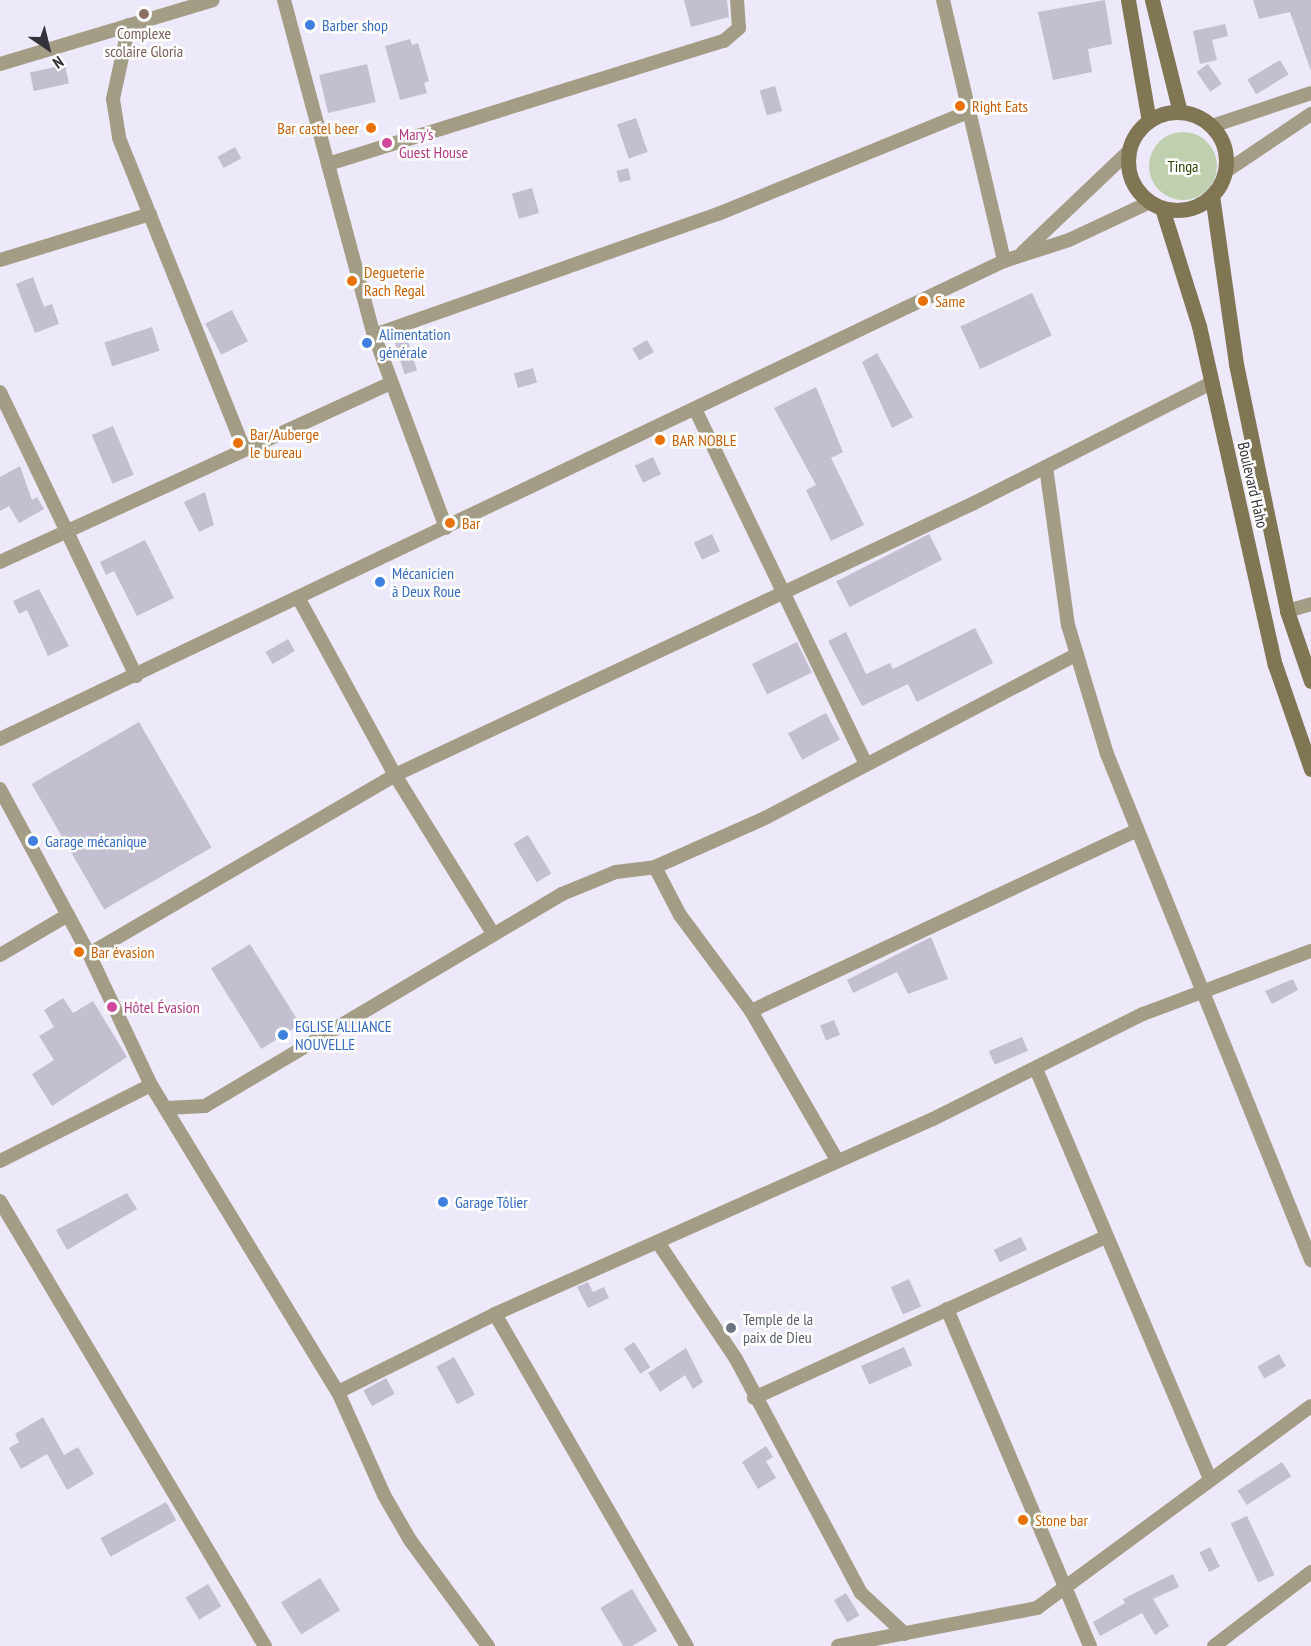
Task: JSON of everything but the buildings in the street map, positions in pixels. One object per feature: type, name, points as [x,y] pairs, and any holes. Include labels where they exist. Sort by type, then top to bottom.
[{"type":"main road","points":[[1128,0],[1149,121]]},
{"type":"main road","points":[[1152,0],[1180,112]]},
{"type":"main road","points":[[1180,112],[1212,126],[1225,152],[1225,171],[1212,195],[1189,208],[1156,205],[1132,180],[1129,151],[1149,121],[1180,112]]},
{"type":"main road","name":"Boulevard Haho","points":[[1212,195],[1236,364],[1287,611],[1311,681]]},
{"type":"main road","name":"Boulevard Haho","points":[[1156,205],[1187,279],[1275,665],[1311,769]]},
{"type":"street","points":[[0,64],[213,0]]},
{"type":"street","points":[[284,0],[374,335],[446,528]]},
{"type":"street","points":[[328,164],[724,41],[739,28],[737,0]]},
{"type":"street","points":[[943,0],[1004,261]]},
{"type":"street","points":[[129,25],[113,115],[244,449]]},
{"type":"street","points":[[1212,126],[1311,93]]},
{"type":"street","points":[[374,335],[718,214],[968,112]]},
{"type":"street","points":[[1225,171],[1311,114]]},
{"type":"street","points":[[1022,254],[1129,151]]},
{"type":"street","points":[[0,739],[696,411],[1004,261],[1069,240],[1156,205]]},
{"type":"street","points":[[0,261],[150,214]]},
{"type":"street","points":[[89,954],[395,775],[1046,467],[1212,382]]},
{"type":"street","points":[[0,562],[391,383]]},
{"type":"street","points":[[0,392],[69,531],[136,676]]},
{"type":"street","points":[[696,411],[780,592],[866,764]]},
{"type":"street","points":[[1046,467],[1059,573],[1077,654],[1137,830],[1199,990],[1311,1260]]},
{"type":"street","points":[[299,598],[395,775],[492,932]]},
{"type":"street","points":[[1287,611],[1311,604]]},
{"type":"street","points":[[166,1108],[205,1106],[231,1092],[492,932],[586,881],[655,867],[765,818],[1077,654]]},
{"type":"street","points":[[0,789],[89,954],[151,1085],[338,1392],[410,1540],[488,1646]]},
{"type":"street","points":[[752,1011],[1137,830]]},
{"type":"street","points":[[655,867],[680,915],[752,1011],[837,1160]]},
{"type":"street","points":[[0,955],[68,915]]},
{"type":"street","points":[[338,1392],[495,1314],[659,1244],[1036,1069],[1199,990],[1311,951]]},
{"type":"street","points":[[1036,1069],[1210,1478]]},
{"type":"street","points":[[0,1161],[151,1085]]},
{"type":"street","points":[[0,1201],[265,1646]]},
{"type":"street","points":[[754,1398],[1106,1237]]},
{"type":"street","points":[[659,1244],[736,1359],[754,1398],[861,1593],[905,1634]]},
{"type":"street","points":[[947,1309],[1064,1592],[1090,1646]]},
{"type":"street","points":[[495,1314],[687,1646]]},
{"type":"street","points":[[838,1646],[1012,1616],[1064,1592],[1210,1478],[1311,1406]]},
{"type":"street","points":[[1214,1646],[1311,1572]]},
{"type":"green space","name":"Tinga","points":[[1183,132],[1196,135],[1207,142],[1214,153],[1217,166],[1214,179],[1207,190],[1196,197],[1183,200],[1170,197],[1159,190],[1152,179],[1149,166],[1152,153],[1159,142],[1170,135]]},
{"type":"place","name":"Complexe scolaire Gloria","points":[[144,14]]},
{"type":"place","name":"Barber shop","points":[[310,25]]},
{"type":"place","name":"Right Eats","points":[[960,106]]},
{"type":"place","name":"Bar castel beer","points":[[371,128]]},
{"type":"place","name":"Mary's Guest House","points":[[387,143]]},
{"type":"place","name":"Degueterie Rach Regal","points":[[352,281]]},
{"type":"place","name":"Same","points":[[923,301]]},
{"type":"place","name":"Alimentation générale","points":[[367,343]]},
{"type":"place","name":"BAR NOBLE","points":[[660,440]]},
{"type":"place","name":"Bar/Auberge le bureau","points":[[238,443]]},
{"type":"place","name":"Bar","points":[[450,523]]},
{"type":"place","name":"Mécanicien à Deux Roue","points":[[380,582]]},
{"type":"place","name":"Garage mécanique","points":[[33,841]]},
{"type":"place","name":"Bar évasion","points":[[79,952]]},
{"type":"place","name":"Hôtel Évasion","points":[[112,1007]]},
{"type":"place","name":"EGLISE ALLIANCE NOUVELLE","points":[[283,1035]]},
{"type":"place","name":"Garage Tôlier","points":[[443,1202]]},
{"type":"place","name":"Temple de la paix de Dieu","points":[[731,1328]]},
{"type":"place","name":"Stone bar","points":[[1023,1520]]}]
